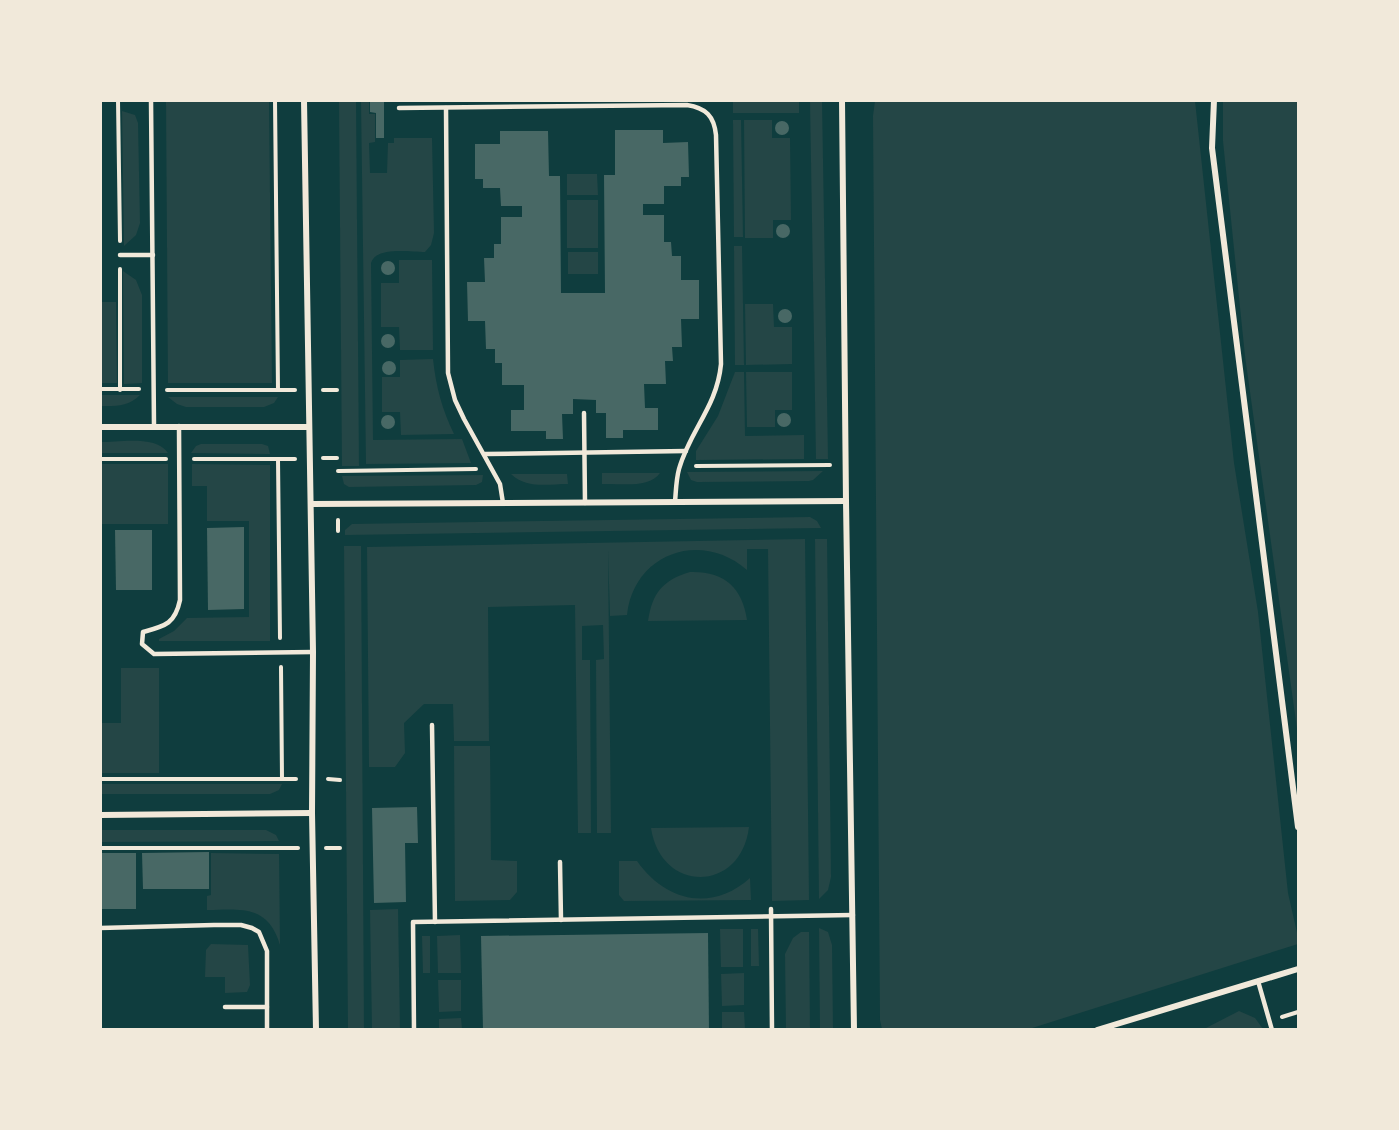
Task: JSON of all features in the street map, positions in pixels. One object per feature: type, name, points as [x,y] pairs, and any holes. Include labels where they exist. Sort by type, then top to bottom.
[{"type":"street","points":[[304,100],[313,652],[312,813],[315,1029]]},
{"type":"street","points":[[842,100],[854,1029]]},
{"type":"street","points":[[1214,100],[1212,148],[1299,827]]},
{"type":"street","points":[[100,427],[309,427]]},
{"type":"street","points":[[311,504],[846,501]]},
{"type":"street","points":[[100,815],[312,813]]},
{"type":"street","points":[[1097,1029],[1299,969]]},
{"type":"lane","points":[[151,100],[154,426]]},
{"type":"lane","points":[[399,108],[687,105],[699,107],[709,113],[715,123],[716,135],[721,364],[716,393],[678,471],[675,502]]},
{"type":"lane","points":[[447,108],[448,374],[455,400],[501,484],[503,503]]},
{"type":"lane","points":[[120,255],[153,255]]},
{"type":"lane","points":[[584,413],[585,503]]},
{"type":"lane","points":[[179,426],[180,600],[178,612],[170,622],[143,632],[142,644],[154,654],[313,652]]},
{"type":"lane","points":[[485,454],[686,451]]},
{"type":"lane","points":[[432,725],[435,922]]},
{"type":"lane","points":[[560,862],[561,920]]},
{"type":"lane","points":[[771,909],[772,1029]]},
{"type":"lane","points":[[414,1029],[413,922],[853,915]]},
{"type":"lane","points":[[100,928],[241,925],[259,932],[267,951],[267,1029]]},
{"type":"lane","points":[[1258,981],[1272,1029]]},
{"type":"lane","points":[[225,1008],[267,1007]]},
{"type":"path","points":[[100,389],[278,390],[275,100]]},
{"type":"path","points":[[100,459],[278,459],[280,637]]},
{"type":"path","points":[[100,779],[282,778],[281,673]]},
{"type":"path","points":[[100,848],[284,848]]},
{"type":"path","points":[[1284,1016],[1299,1012]]},
{"type":"shaded area","points":[[166,101],[269,101],[272,383],[168,383]]},
{"type":"shaded area","points":[[339,101],[356,101],[359,466],[342,466]]},
{"type":"shaded area","points":[[361,101],[369,101],[369,114],[375,114],[375,142],[369,143],[370,173],[387,173],[388,143],[394,143],[394,138],[432,138],[434,233],[431,245],[425,252],[394,251],[379,254],[371,263],[373,440],[462,439],[471,463],[366,464]]},
{"type":"shaded area","points":[[733,101],[799,101],[799,113],[733,113]]},
{"type":"shaded area","points":[[810,101],[822,101],[828,459],[816,459]]},
{"type":"shaded area","points":[[875,101],[1195,101],[1234,463],[1258,612],[1288,893],[1298,944],[1029,1029],[882,1029],[880,1020],[873,116]]},
{"type":"shaded area","points":[[1223,101],[1298,101],[1298,736],[1245,356],[1223,141]]},
{"type":"shaded area","points":[[122,111],[135,115],[138,123],[140,223],[136,235],[124,246]]},
{"type":"shaded area","points":[[733,120],[741,120],[743,237],[734,237]]},
{"type":"shaded area","points":[[744,120],[772,120],[772,138],[790,138],[791,220],[773,220],[773,238],[745,238]]},
{"type":"shaded area","points":[[567,174],[597,174],[598,195],[567,195]]},
{"type":"shaded area","points":[[567,200],[598,200],[598,248],[567,248]]},
{"type":"shaded area","points":[[734,246],[742,246],[744,365],[735,365]]},
{"type":"shaded area","points":[[568,252],[598,252],[598,274],[568,274]]},
{"type":"shaded area","points":[[399,260],[432,260],[433,350],[400,350],[399,327],[381,327],[381,283],[399,283]]},
{"type":"shaded area","points":[[123,271],[136,280],[142,295],[142,383],[124,384]]},
{"type":"shaded area","points":[[101,302],[116,302],[117,383],[101,383]]},
{"type":"shaded area","points":[[745,304],[773,304],[774,327],[792,327],[792,364],[746,365]]},
{"type":"shaded area","points":[[433,359],[440,398],[454,434],[401,435],[400,412],[382,412],[382,377],[400,377],[400,360]]},
{"type":"shaded area","points":[[735,372],[744,372],[745,436],[804,435],[804,459],[696,460],[696,451],[718,416]]},
{"type":"shaded area","points":[[746,372],[792,372],[792,410],[775,410],[775,427],[747,427]]},
{"type":"shaded area","points":[[101,395],[140,395],[126,404],[101,406]]},
{"type":"shaded area","points":[[168,397],[278,397],[274,403],[264,407],[186,407]]},
{"type":"shaded area","points":[[100,442],[147,442],[163,447],[168,453],[101,453]]},
{"type":"shaded area","points":[[201,444],[262,444],[268,446],[270,454],[191,453],[196,446]]},
{"type":"shaded area","points":[[101,464],[168,464],[168,524],[101,524]]},
{"type":"shaded area","points":[[192,464],[270,465],[270,641],[159,641],[187,618],[249,617],[249,521],[207,521],[207,486],[192,486]]},
{"type":"shaded area","points":[[823,471],[809,481],[697,482],[691,480],[687,472]]},
{"type":"shaded area","points":[[602,473],[660,473],[655,478],[642,483],[602,484]]},
{"type":"shaded area","points":[[511,474],[567,474],[568,484],[530,484]]},
{"type":"shaded area","points":[[483,475],[482,482],[476,485],[349,487],[344,484],[342,476]]},
{"type":"shaded area","points":[[810,517],[817,521],[821,528],[345,535],[345,530],[352,524]]},
{"type":"shaded area","points":[[805,539],[809,900],[772,901],[768,549],[747,549],[747,570],[729,558],[710,551],[691,550],[672,554],[656,563],[642,576],[632,594],[627,615],[610,616],[608,550],[611,833],[597,833],[596,660],[604,659],[603,625],[582,626],[582,660],[590,660],[591,833],[578,833],[575,605],[488,607],[489,741],[454,741],[453,704],[424,704],[404,723],[405,753],[395,767],[369,767],[367,547]]},
{"type":"shaded area","points":[[815,539],[827,539],[831,877],[828,890],[819,899]]},
{"type":"shaded area","points":[[344,546],[361,546],[364,1030],[348,1029]]},
{"type":"shaded area","points":[[690,572],[713,574],[729,583],[741,598],[747,620],[648,621],[652,603],[660,589],[673,579]]},
{"type":"shaded area","points":[[121,668],[159,668],[159,773],[101,773],[101,723],[121,723]]},
{"type":"shaded area","points":[[454,746],[490,746],[491,860],[517,861],[517,892],[510,900],[455,901]]},
{"type":"shaded area","points":[[101,784],[282,784],[279,790],[270,794],[101,794]]},
{"type":"shaded area","points":[[749,827],[743,849],[732,864],[717,874],[701,877],[684,874],[669,865],[658,850],[651,828]]},
{"type":"shaded area","points":[[101,830],[266,830],[276,835],[279,841],[101,842]]},
{"type":"shaded area","points":[[211,853],[279,854],[280,945],[275,932],[261,916],[242,910],[207,910],[207,896],[211,895]]},
{"type":"shaded area","points":[[619,861],[637,861],[662,886],[690,898],[720,895],[735,889],[750,878],[751,900],[624,901],[619,895]]},
{"type":"shaded area","points":[[398,909],[400,1029],[372,1029],[370,910]]},
{"type":"shaded area","points":[[819,928],[828,932],[832,945],[833,1029],[820,1029]]},
{"type":"shaded area","points":[[720,929],[743,929],[743,967],[721,967]]},
{"type":"shaded area","points":[[751,929],[758,929],[759,966],[751,966]]},
{"type":"shaded area","points":[[801,932],[809,932],[810,1029],[786,1029],[785,954],[793,938]]},
{"type":"shaded area","points":[[460,935],[461,973],[438,973],[437,936]]},
{"type":"shaded area","points":[[422,936],[430,936],[430,973],[423,973]]},
{"type":"shaded area","points":[[211,944],[248,945],[250,985],[247,992],[225,993],[225,977],[205,977],[206,950]]},
{"type":"shaded area","points":[[744,973],[744,1005],[722,1006],[721,974]]},
{"type":"shaded area","points":[[438,980],[461,980],[461,1011],[439,1012]]},
{"type":"shaded area","points":[[1239,1011],[1255,1018],[1263,1029],[1204,1029]]},
{"type":"shaded area","points":[[722,1012],[744,1012],[745,1029],[722,1029]]},
{"type":"shaded area","points":[[461,1018],[462,1029],[439,1029],[439,1019]]},
{"type":"building","points":[[370,101],[384,101],[384,138],[376,138],[376,113],[370,112]]},
{"type":"building","points":[[779,121],[785,121],[789,128],[785,135],[779,135],[775,131],[775,125]]},
{"type":"building","points":[[615,130],[663,130],[663,143],[688,142],[689,177],[681,177],[681,186],[664,186],[664,204],[643,204],[643,215],[664,215],[664,242],[671,242],[672,256],[681,256],[681,280],[699,280],[699,319],[681,319],[682,347],[672,347],[673,361],[665,361],[666,384],[644,384],[645,408],[658,408],[658,430],[623,430],[623,438],[606,438],[606,413],[596,413],[596,400],[573,399],[573,414],[562,414],[563,439],[546,439],[546,431],[511,431],[511,410],[524,410],[524,385],[502,385],[502,363],[495,363],[495,349],[486,349],[485,321],[468,321],[467,282],[485,282],[484,258],[494,258],[494,244],[501,244],[501,217],[522,217],[522,206],[501,206],[500,188],[483,188],[483,179],[475,179],[475,144],[500,144],[500,131],[548,131],[549,176],[560,176],[561,293],[605,293],[604,175],[615,175]]},
{"type":"building","points":[[780,224],[786,224],[790,231],[786,238],[780,238],[776,234],[776,228]]},
{"type":"building","points":[[385,261],[391,261],[395,268],[391,275],[385,275],[381,271],[381,265]]},
{"type":"building","points":[[782,309],[788,309],[792,316],[788,323],[782,323],[778,319],[778,313]]},
{"type":"building","points":[[385,334],[391,334],[395,341],[391,348],[385,348],[381,344],[381,338]]},
{"type":"building","points":[[386,361],[392,361],[396,368],[392,375],[386,375],[382,371],[382,365]]},
{"type":"building","points":[[781,413],[787,413],[791,420],[787,427],[781,427],[777,423],[777,417]]},
{"type":"building","points":[[385,415],[391,415],[395,422],[391,429],[385,429],[381,425],[381,419]]},
{"type":"building","points":[[244,527],[244,609],[208,610],[207,528]]},
{"type":"building","points":[[115,530],[152,530],[152,590],[116,590]]},
{"type":"building","points":[[417,807],[418,843],[405,843],[406,902],[374,903],[372,808]]},
{"type":"building","points":[[209,852],[209,889],[143,889],[142,853]]},
{"type":"building","points":[[100,853],[136,853],[136,909],[100,909]]},
{"type":"building","points":[[708,933],[709,1030],[483,1030],[481,936]]}]
